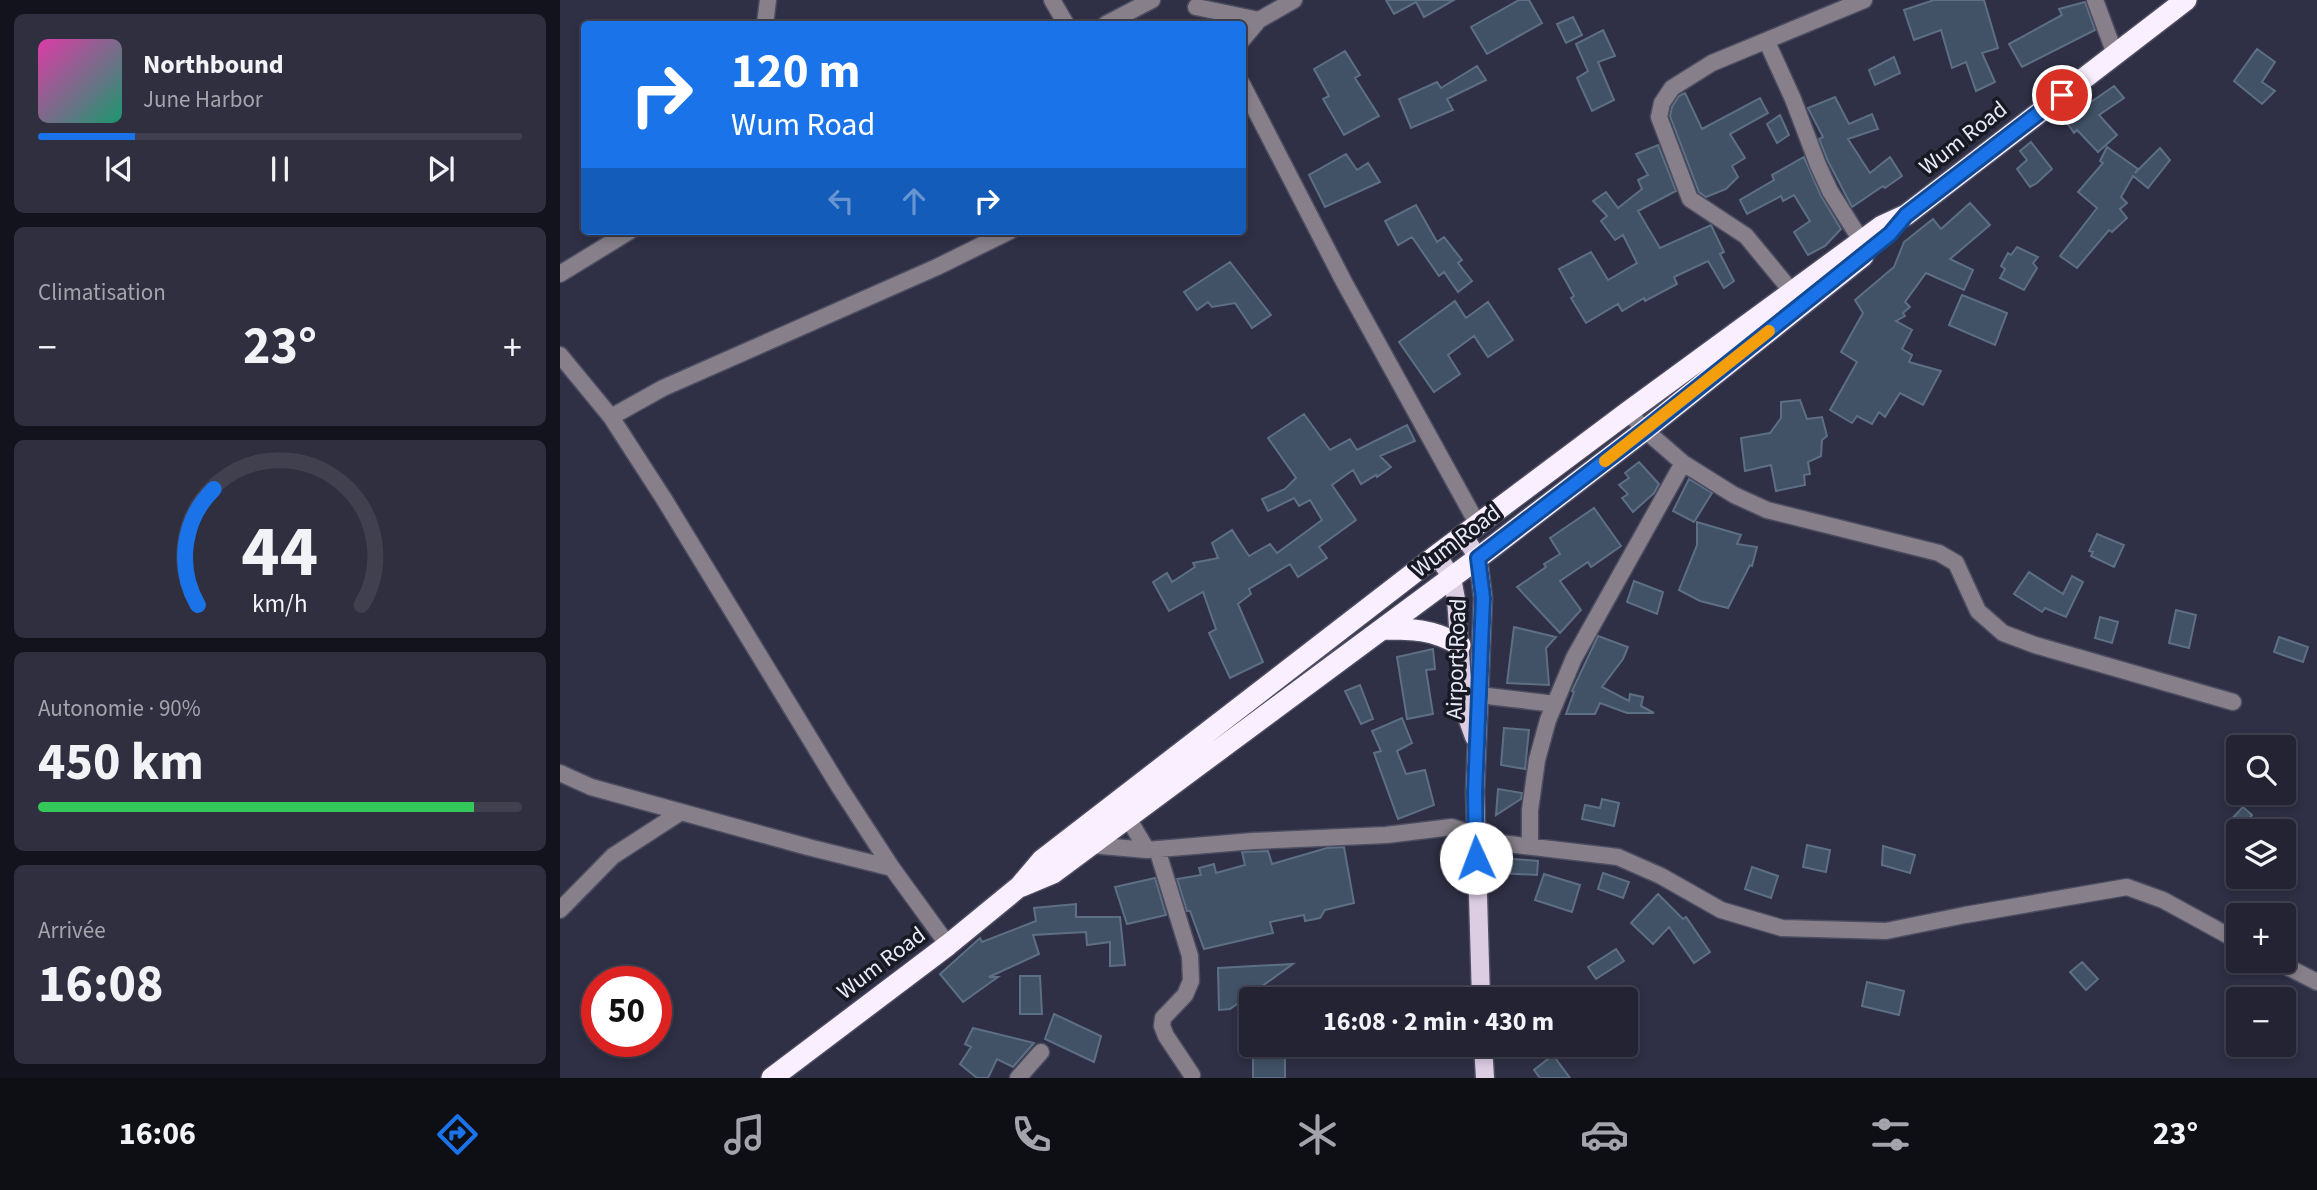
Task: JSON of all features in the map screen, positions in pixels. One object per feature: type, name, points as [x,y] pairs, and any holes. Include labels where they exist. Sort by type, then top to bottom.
[{"type":"highway","name":"Wum Road","points":[[772,1078],[1020,887],[1042,860],[1437,555],[1628,412],[1796,298],[1865,247],[1882,226],[1906,215],[2186,0]]},
{"type":"highway","name":"Wum Road","points":[[1020,887],[1054,873],[1452,578],[1645,430],[1796,298]]},
{"type":"highway","points":[[1382,629],[1424,630],[1443,635],[1460,645]]},
{"type":"main road","name":"Airport Road","points":[[1471,530],[1483,598],[1475,792],[1481,987]]},
{"type":"main road","name":"Airport Road","points":[[1437,555],[1452,578],[1464,709],[1478,747]]},
{"type":"main road","points":[[1484,1057],[1485,1078]]},
{"type":"street","points":[[765,21],[768,0]]},
{"type":"street","points":[[1052,0],[1064,21]]},
{"type":"street","points":[[1112,21],[1152,0]]},
{"type":"street","points":[[1246,35],[1259,20],[1294,0]]},
{"type":"street","points":[[1796,298],[1746,236],[1690,199],[1659,117],[1662,103],[1672,88],[1712,64],[1864,0]]},
{"type":"street","points":[[2095,0],[2115,54]]},
{"type":"street","points":[[1194,4],[1259,20]]},
{"type":"street","points":[[1194,4],[1206,21]]},
{"type":"street","points":[[1767,42],[1830,191],[1865,247]]},
{"type":"street","points":[[1246,92],[1471,530]]},
{"type":"street","points":[[560,274],[623,235]]},
{"type":"street","points":[[611,417],[663,388],[937,267],[1002,235]]},
{"type":"street","points":[[560,355],[611,417],[840,788],[892,868],[948,945]]},
{"type":"street","points":[[1628,412],[1683,463],[1734,495],[1768,510],[1939,553],[1956,563],[1978,611],[2003,633],[2059,652],[2233,702]]},
{"type":"street","points":[[1530,846],[1530,810],[1537,760],[1555,704],[1574,658],[1683,463]]},
{"type":"street","points":[[1479,695],[1555,704]]},
{"type":"street","points":[[560,772],[591,787],[892,868]]},
{"type":"street","points":[[560,910],[613,856],[681,812]]},
{"type":"street","points":[[1128,818],[1152,849],[1190,956],[1191,981],[1185,995],[1163,1018],[1162,1026],[1192,1075]]},
{"type":"street","points":[[1091,845],[1152,849],[1386,835],[1452,827],[1500,843],[1618,857],[1661,876],[1721,910],[1782,928],[1886,931],[2127,887],[2163,900],[2226,934]]},
{"type":"street","points":[[2296,971],[2317,982]]},
{"type":"street","points":[[1018,1078],[1041,1052]]},
{"type":"building","points":[[1386,0],[1454,0],[1424,17],[1416,2],[1394,14]]},
{"type":"building","points":[[1519,0],[1529,0],[1542,23],[1487,54],[1471,27]]},
{"type":"building","points":[[1934,0],[1984,0],[1998,48],[1982,53],[1995,82],[1976,91],[1966,62],[1952,68],[1941,30],[1914,40],[1904,10]]},
{"type":"building","points":[[2085,2],[2095,30],[2022,67],[2009,44],[2062,15],[2059,9]]},
{"type":"building","points":[[1573,17],[1582,35],[1566,43],[1557,24]]},
{"type":"building","points":[[1603,30],[1615,56],[1598,62],[1614,100],[1592,111],[1577,78],[1588,71],[1576,44]]},
{"type":"building","points":[[2257,49],[2275,62],[2262,82],[2275,91],[2262,104],[2234,81]]},
{"type":"building","points":[[1345,51],[1360,75],[1355,78],[1379,116],[1344,135],[1323,99],[1329,96],[1314,69]]},
{"type":"building","points":[[1894,57],[1900,73],[1875,85],[1869,70]]},
{"type":"building","points":[[1477,66],[1486,80],[1447,99],[1453,110],[1411,128],[1399,99],[1437,82],[1441,88]]},
{"type":"building","points":[[2114,86],[2124,98],[2099,115],[2117,135],[2098,152],[2077,130],[2074,133],[2065,120]]},
{"type":"building","points":[[1685,93],[1702,129],[1760,98],[1768,113],[1730,134],[1745,158],[1732,166],[1738,177],[1726,189],[1706,197],[1699,192],[1670,116],[1679,96]]},
{"type":"building","points":[[1835,97],[1849,124],[1872,114],[1878,129],[1848,139],[1870,173],[1890,157],[1902,176],[1852,207],[1828,161],[1819,139],[1823,137],[1808,108]]},
{"type":"building","points":[[1780,115],[1789,135],[1777,143],[1767,124]]},
{"type":"building","points":[[2031,142],[2052,169],[2030,187],[2017,169],[2027,160],[2020,151]]},
{"type":"building","points":[[1658,145],[1676,191],[1638,211],[1660,248],[1711,225],[1724,252],[1720,254],[1734,281],[1724,288],[1708,261],[1674,277],[1677,284],[1645,301],[1644,298],[1622,311],[1618,304],[1586,323],[1571,298],[1574,296],[1559,269],[1591,252],[1608,280],[1637,263],[1623,235],[1615,240],[1601,221],[1607,216],[1593,201],[1606,192],[1618,208],[1642,189],[1638,180],[1648,175],[1636,154]]},
{"type":"building","points":[[2107,147],[2138,169],[2135,173],[2160,148],[2170,160],[2148,188],[2133,176],[2121,197],[2127,203],[2120,209],[2127,218],[2112,232],[2109,230],[2077,268],[2060,256],[2097,208],[2078,192],[2103,163],[2100,161]]},
{"type":"building","points":[[1346,154],[1357,170],[1368,163],[1380,182],[1325,207],[1309,175]]},
{"type":"building","points":[[1804,157],[1821,196],[1841,229],[1825,246],[1808,255],[1794,232],[1810,221],[1794,195],[1783,201],[1781,196],[1747,214],[1740,200],[1774,180],[1772,175]]},
{"type":"building","points":[[1970,203],[1990,225],[1950,259],[1973,270],[1964,290],[1926,273],[1905,302],[1910,307],[1903,313],[1905,316],[1896,321],[1912,330],[1902,349],[1912,355],[1909,362],[1941,371],[1923,405],[1900,393],[1885,417],[1879,412],[1872,424],[1857,416],[1852,423],[1830,410],[1857,362],[1841,352],[1863,313],[1855,300],[1894,267],[1904,242],[1933,219],[1941,229]]},
{"type":"building","points":[[1416,205],[1437,242],[1444,237],[1462,260],[1458,263],[1472,281],[1458,292],[1444,272],[1439,276],[1412,237],[1398,245],[1385,221]]},
{"type":"building","points":[[2017,247],[2038,257],[2033,263],[2037,268],[2024,290],[2000,278],[2005,269],[2001,266],[2008,253],[2011,255]]},
{"type":"building","points":[[1230,262],[1271,315],[1252,328],[1235,303],[1212,307],[1208,302],[1197,310],[1184,292]]},
{"type":"building","points":[[1962,295],[2007,313],[1995,345],[1949,325]]},
{"type":"building","points":[[1455,301],[1466,318],[1488,302],[1513,340],[1488,357],[1474,336],[1448,355],[1460,374],[1434,392],[1399,342]]},
{"type":"building","points":[[1800,400],[1807,419],[1822,417],[1827,436],[1822,440],[1821,456],[1808,462],[1810,474],[1804,475],[1805,485],[1776,491],[1771,465],[1745,471],[1741,438],[1770,433],[1781,418],[1781,402]]},
{"type":"building","points":[[1304,414],[1330,450],[1350,439],[1357,450],[1407,425],[1415,441],[1380,456],[1391,467],[1377,477],[1376,475],[1361,484],[1353,470],[1332,485],[1356,520],[1319,547],[1327,558],[1298,577],[1290,564],[1249,589],[1251,594],[1238,604],[1263,662],[1230,678],[1209,633],[1216,629],[1203,592],[1169,611],[1153,582],[1167,573],[1172,582],[1195,567],[1193,563],[1218,558],[1212,543],[1232,530],[1249,556],[1270,544],[1277,553],[1322,520],[1310,500],[1299,506],[1294,498],[1268,511],[1262,499],[1285,489],[1296,478],[1268,438]]},
{"type":"building","points":[[1639,462],[1659,484],[1654,493],[1633,512],[1622,498],[1628,494],[1619,485],[1629,478],[1625,473]]},
{"type":"building","points":[[1689,479],[1712,493],[1694,522],[1673,511]]},
{"type":"building","points":[[1594,508],[1621,546],[1591,567],[1588,562],[1560,581],[1581,610],[1560,633],[1517,587],[1560,554],[1550,538]]},
{"type":"building","points":[[1697,522],[1741,535],[1737,544],[1757,547],[1752,566],[1750,565],[1728,608],[1700,601],[1679,590],[1697,545]]},
{"type":"building","points":[[2097,534],[2124,545],[2114,567],[2091,556],[2093,552],[2089,551]]},
{"type":"building","points":[[2029,572],[2063,594],[2072,576],[2083,582],[2066,617],[2045,608],[2042,612],[2014,594]]},
{"type":"building","points":[[1634,581],[1663,592],[1657,614],[1627,602]]},
{"type":"building","points":[[2176,610],[2196,615],[2189,648],[2169,643]]},
{"type":"building","points":[[2100,617],[2118,622],[2112,643],[2095,638]]},
{"type":"building","points":[[1514,627],[1556,637],[1546,648],[1549,685],[1507,683]]},
{"type":"building","points":[[1598,636],[1628,647],[1623,659],[1602,687],[1629,701],[1630,694],[1643,697],[1641,706],[1654,713],[1627,713],[1600,703],[1595,714],[1566,714],[1574,692],[1572,691]]},
{"type":"building","points":[[2279,637],[2308,647],[2303,662],[2274,652]]},
{"type":"building","points":[[1433,649],[1435,669],[1426,670],[1433,714],[1407,719],[1397,657]]},
{"type":"building","points":[[1360,685],[1373,719],[1361,724],[1345,691]]},
{"type":"building","points":[[1402,718],[1412,743],[1397,751],[1406,774],[1425,770],[1434,805],[1398,819],[1374,753],[1381,751],[1372,731]]},
{"type":"building","points":[[1504,728],[1529,730],[1525,769],[1501,765]]},
{"type":"building","points":[[1498,789],[1522,793],[1521,799],[1496,815]]},
{"type":"building","points":[[1602,799],[1619,803],[1614,826],[1582,819],[1585,805],[1600,808]]},
{"type":"building","points":[[2243,807],[2252,815],[2249,819],[2232,819]]},
{"type":"building","points":[[1807,845],[1830,850],[1826,872],[1803,867]]},
{"type":"building","points":[[1883,846],[1915,855],[1910,873],[1882,865]]},
{"type":"building","points":[[1344,847],[1354,903],[1325,910],[1320,918],[1305,921],[1304,915],[1270,922],[1273,933],[1204,949],[1190,911],[1187,911],[1177,879],[1201,875],[1199,868],[1214,864],[1216,873],[1245,865],[1242,852],[1268,851],[1272,864],[1327,848]]},
{"type":"building","points":[[1501,858],[1538,861],[1537,875],[1500,873]]},
{"type":"building","points":[[1752,867],[1778,876],[1771,898],[1745,889]]},
{"type":"building","points":[[1603,873],[1629,882],[1623,898],[1598,889]]},
{"type":"building","points":[[1544,874],[1580,885],[1572,912],[1535,900]]},
{"type":"building","points":[[1155,878],[1166,915],[1127,924],[1115,887]]},
{"type":"building","points":[[1658,894],[1683,919],[1686,917],[1710,952],[1694,963],[1669,927],[1653,944],[1631,923]]},
{"type":"building","points":[[1076,904],[1076,917],[1120,917],[1125,965],[1110,966],[1110,942],[1087,945],[1086,932],[1033,935],[1039,954],[989,977],[998,977],[963,1002],[940,974],[980,938],[982,942],[1036,921],[1034,908]]},
{"type":"building","points":[[1616,949],[1624,961],[1596,979],[1588,967]]},
{"type":"building","points":[[2082,962],[2098,979],[2086,990],[2070,972]]},
{"type":"building","points":[[1293,964],[1261,987],[1239,987],[1239,1003],[1230,1009],[1219,1010],[1218,968]]},
{"type":"building","points":[[1020,976],[1040,976],[1042,1014],[1020,1014]]},
{"type":"building","points":[[1867,982],[1904,991],[1899,1015],[1862,1006]]},
{"type":"building","points":[[1054,1014],[1101,1036],[1094,1062],[1045,1039]]},
{"type":"building","points":[[973,1028],[1034,1043],[1013,1067],[997,1059],[988,1078],[977,1078],[960,1064],[971,1047],[965,1044]]},
{"type":"building","points":[[1253,1057],[1285,1057],[1285,1078],[1253,1078]]},
{"type":"building","points":[[1550,1057],[1554,1057],[1570,1078],[1540,1078],[1534,1070]]},
{"type":"slow traffic","points":[[1605,461],[1769,331]]},
{"type":"route","points":[[1476,858],[1475,792],[1483,598],[1478,558],[1645,430],[1890,234],[1906,215],[2062,95]]}]
